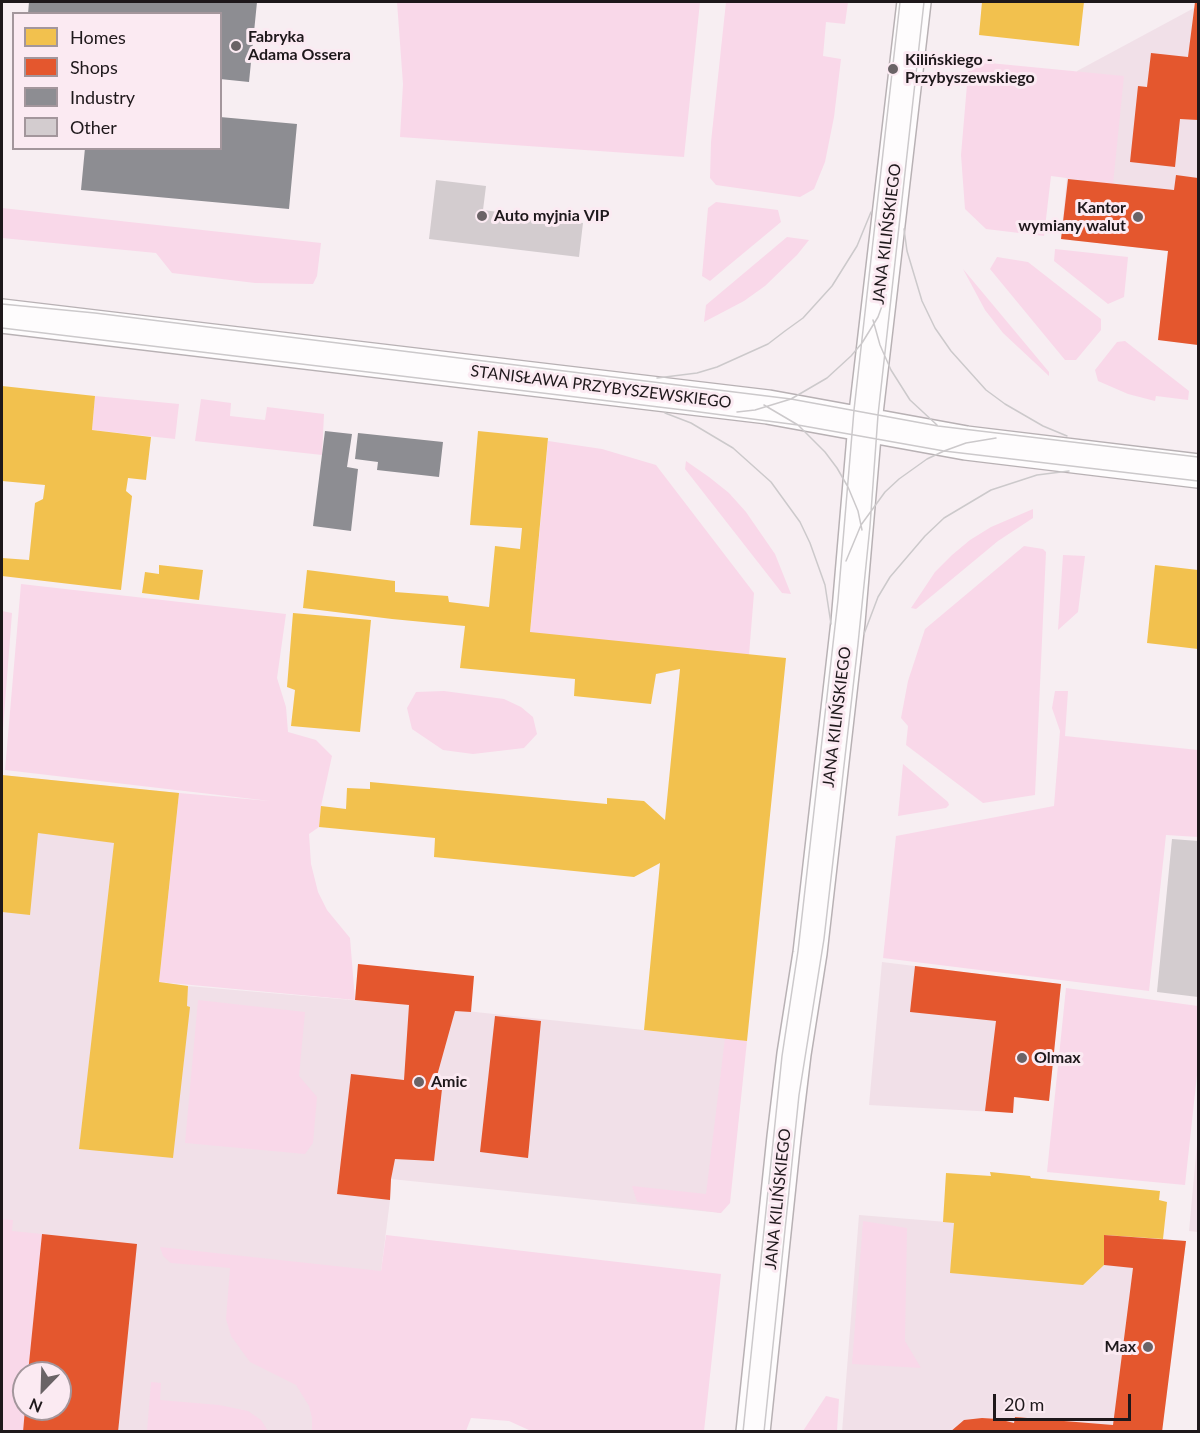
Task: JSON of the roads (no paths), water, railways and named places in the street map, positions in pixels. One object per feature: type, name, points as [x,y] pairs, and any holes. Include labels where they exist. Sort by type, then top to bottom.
[{"type":"street","name":"JANA KILIŃSKIEGO","points":[[753,1431],[785,1126],[810,952],[848,622],[865,425],[914,2]]},
{"type":"street","name":"STANISŁAWA PRZYBYSZEWSKIEGO","points":[[2,316],[768,407],[977,444],[1198,471]]},
{"type":"tram line","points":[[743,1432],[782,1056],[798,951],[838,600],[854,410],[900,2]]},
{"type":"tram line","points":[[764,1432],[799,1095],[824,939],[858,644],[878,415],[924,2]]},
{"type":"tram line","points":[[657,378],[697,373],[717,367],[768,344],[803,318],[832,286],[857,246],[871,212]]},
{"type":"tram line","points":[[904,229],[907,251],[922,301],[935,328],[951,351],[986,390],[1005,404],[1043,426],[1067,436]]},
{"type":"tram line","points":[[737,412],[755,410],[791,399],[827,378],[862,343],[878,317],[886,295]]},
{"type":"tram line","points":[[2,304],[95,313],[791,399],[938,426],[1198,457]]},
{"type":"tram line","points":[[873,320],[880,345],[891,370],[910,400],[937,425]]},
{"type":"tram line","points":[[2,328],[692,411],[798,425],[944,451],[1198,481]]},
{"type":"tram line","points":[[764,405],[798,425],[825,452],[848,487],[858,511],[862,530]]},
{"type":"tram line","points":[[665,413],[691,423],[733,448],[771,482],[800,522],[810,543],[825,585],[831,624]]},
{"type":"tram line","points":[[846,561],[861,525],[885,492],[899,479],[927,459],[944,451],[966,443],[996,438]]},
{"type":"tram line","points":[[864,634],[878,597],[890,577],[925,536],[944,518],[991,490],[1037,475],[1069,471]]},
{"type":"place","name":"Fabryka Adama Ossera","points":[[236,46]]},
{"type":"place","name":"Kilińskiego - Przybyszewskiego","points":[[893,69]]},
{"type":"place","name":"Auto myjnia VIP","points":[[482,216]]},
{"type":"place","name":"Kantor wymiany walut","points":[[1138,217]]},
{"type":"place","name":"Olmax","points":[[1022,1058]]},
{"type":"place","name":"Amic","points":[[419,1082]]},
{"type":"place","name":"Max","points":[[1148,1347]]}]
